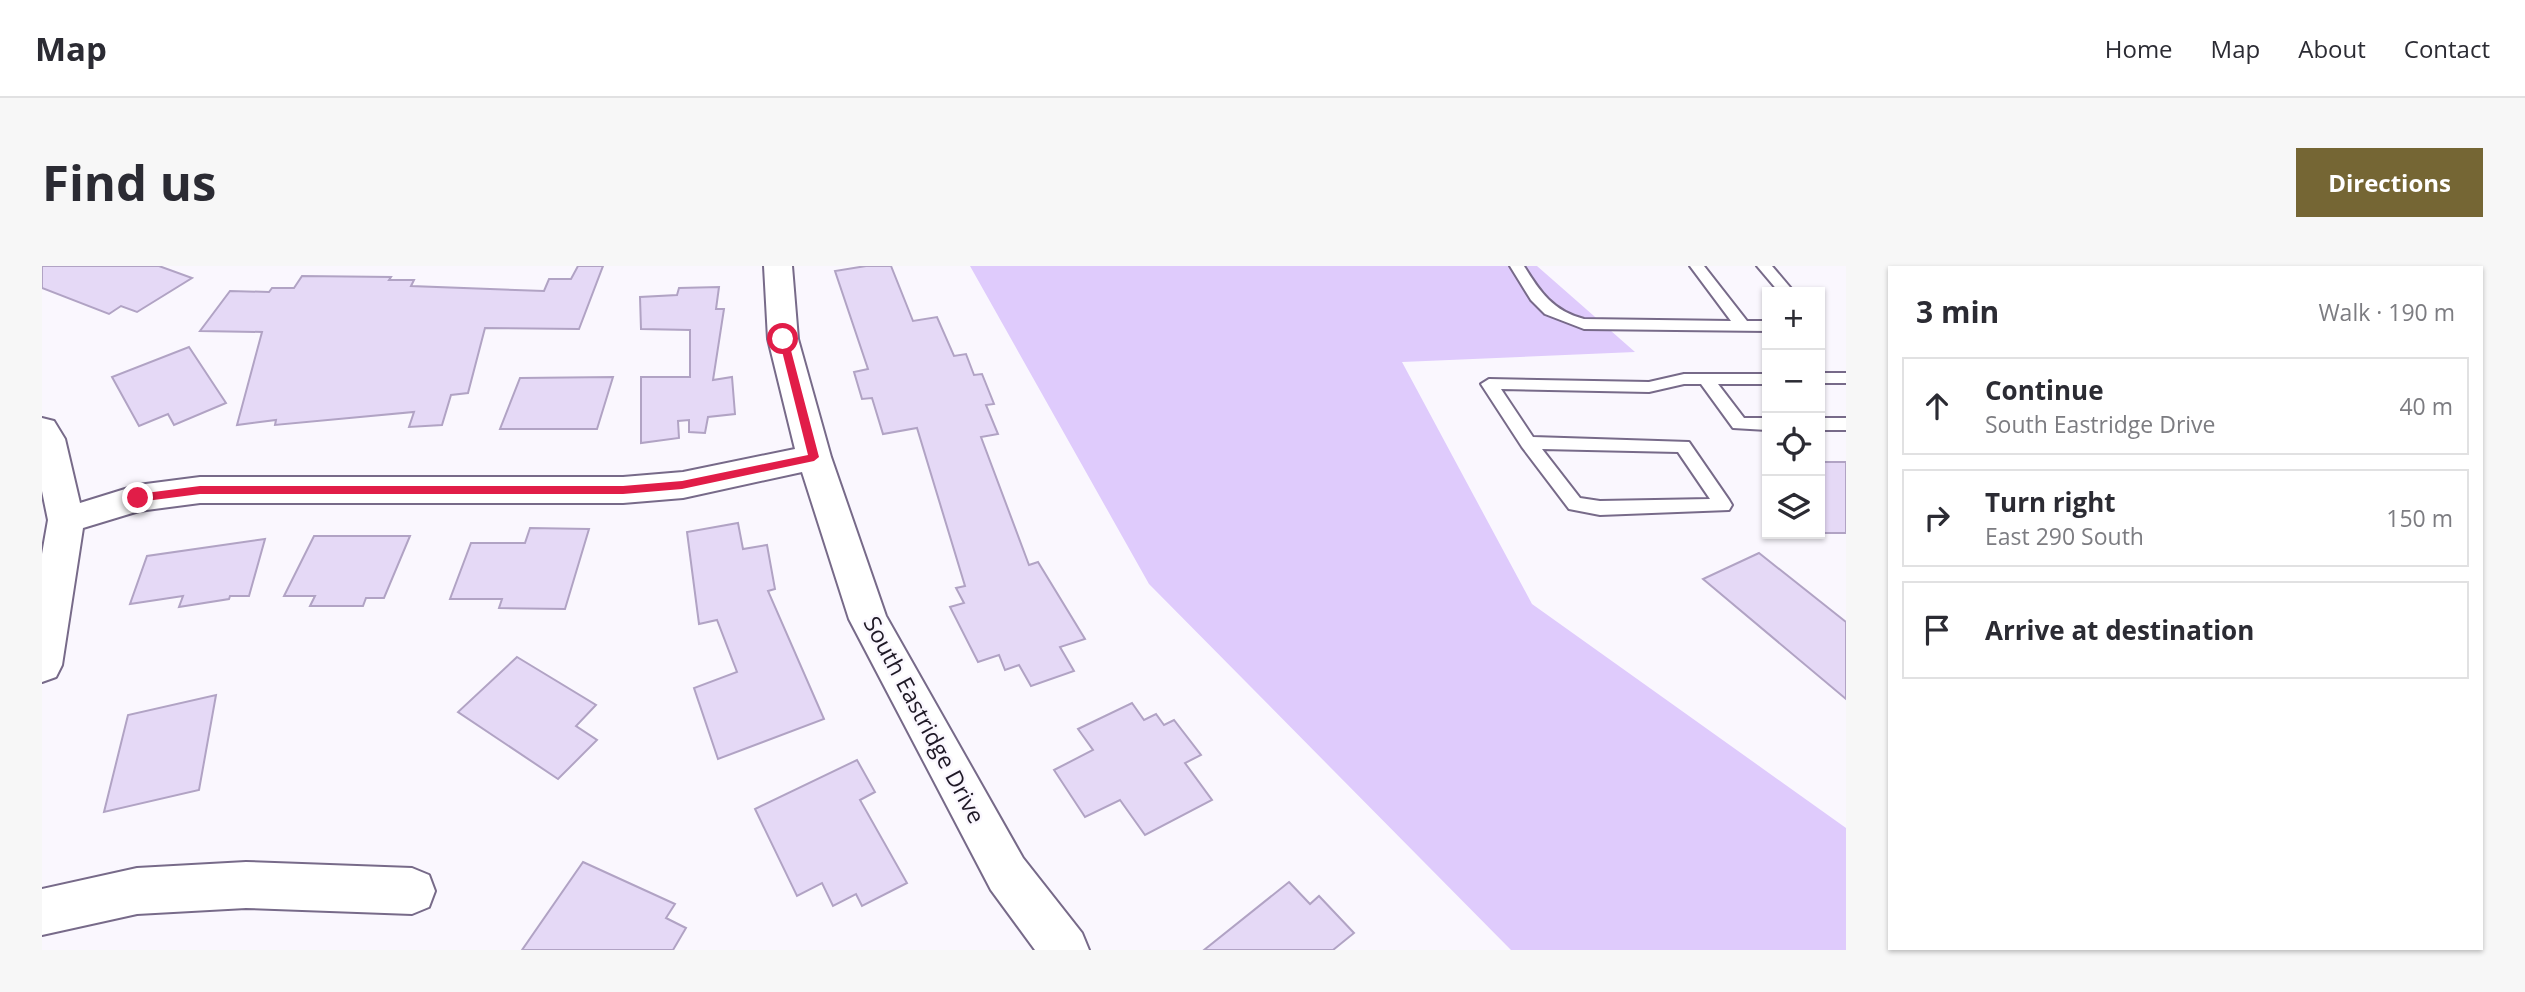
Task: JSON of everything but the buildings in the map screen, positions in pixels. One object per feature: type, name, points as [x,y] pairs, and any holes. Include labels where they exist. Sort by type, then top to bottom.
[{"type":"street","name":"South Eastridge Drive","points":[[778,266],[783,339],[814,457],[868,620],[1007,874],[1065,950]]},
{"type":"street","points":[[42,429],[48,439],[65,520],[42,665]]},
{"type":"street","points":[[65,520],[138,498],[200,490],[623,490],[682,485],[814,457]]},
{"type":"street","points":[[42,912],[137,891],[246,885],[412,891]]},
{"type":"lane","points":[[1517,266],[1539,302],[1557,318],[1584,324],[1762,327]]},
{"type":"lane","points":[[1697,266],[1743,326]]},
{"type":"lane","points":[[1764,266],[1783,287]]},
{"type":"lane","points":[[1825,378],[1846,379]]},
{"type":"lane","points":[[1528,443],[1683,446],[1723,505],[1600,508],[1575,504],[1528,443],[1489,384],[1649,387],[1684,379],[1762,379]]},
{"type":"lane","points":[[1706,379],[1738,424],[1762,424]]},
{"type":"lane","points":[[1825,424],[1846,424]]},
{"type":"shaded area","points":[[970,266],[1537,266],[1635,352],[1402,362],[1532,604],[1846,828],[1846,950],[1511,950],[1149,584]]},
{"type":"route","points":[[138,498],[200,490],[623,490],[682,485],[814,457],[783,339]]}]
